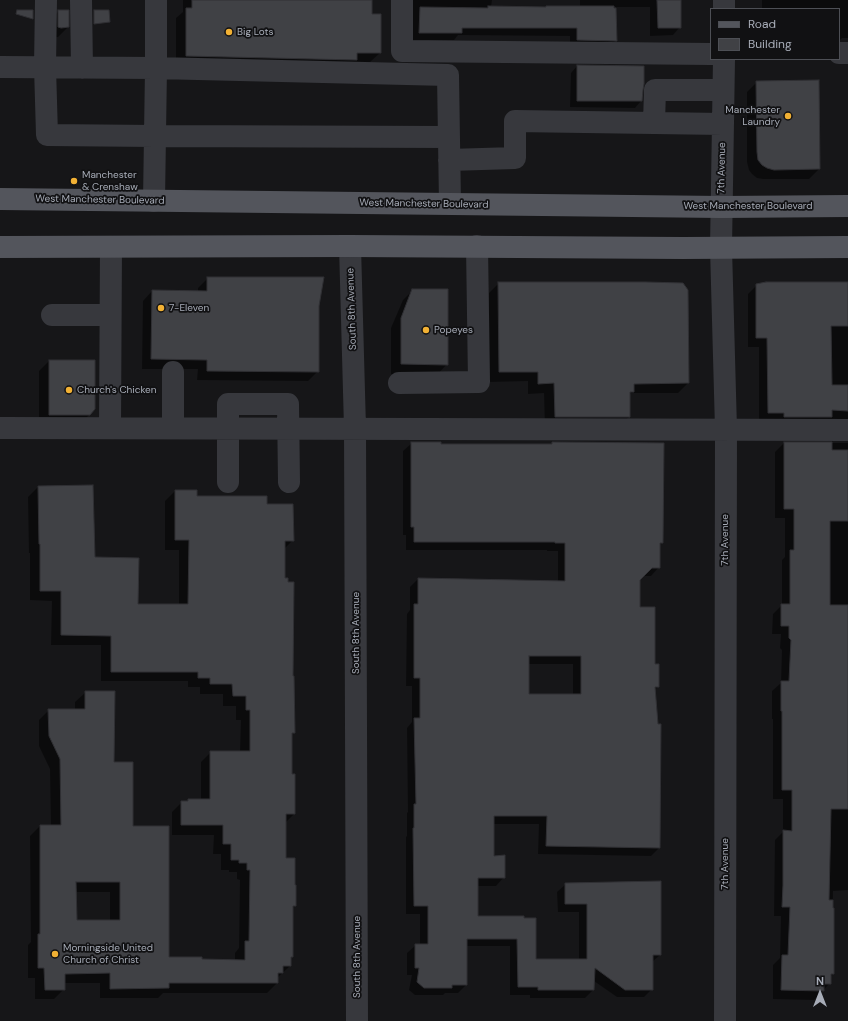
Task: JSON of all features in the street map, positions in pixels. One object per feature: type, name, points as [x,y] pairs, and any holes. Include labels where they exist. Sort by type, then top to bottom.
[{"type":"main road","name":"West Manchester Boulevard","points":[[0,199],[722,207],[848,206]]},
{"type":"main road","points":[[0,247],[848,247]]},
{"type":"street","points":[[46,0],[45,67],[47,134],[449,137]]},
{"type":"street","points":[[82,0],[82,68]]},
{"type":"street","points":[[154,201],[156,0]]},
{"type":"street","points":[[402,0],[402,50],[710,54]]},
{"type":"street","name":"7th Avenue","points":[[724,60],[721,248],[726,429],[724,1021]]},
{"type":"street","points":[[0,67],[156,68],[448,75],[450,204]]},
{"type":"street","points":[[654,123],[655,90],[724,90]]},
{"type":"street","points":[[449,160],[515,158],[515,122],[723,124]]},
{"type":"street","name":"South 8th Avenue","points":[[350,246],[355,428],[357,1021]]},
{"type":"street","points":[[399,383],[479,382],[477,246]]},
{"type":"street","points":[[110,428],[111,247]]},
{"type":"street","points":[[52,315],[110,315]]},
{"type":"street","points":[[173,428],[174,372]]},
{"type":"street","points":[[0,428],[848,430]]},
{"type":"street","points":[[228,428],[228,482]]},
{"type":"street","points":[[288,428],[289,482]]},
{"type":"building","points":[[192,0],[372,0],[372,14],[381,14],[381,53],[357,53],[357,60],[186,56],[186,8],[192,8]]},
{"type":"building","points":[[657,0],[681,0],[681,28],[658,28]]},
{"type":"building","points":[[488,6],[614,6],[614,8],[616,8],[617,41],[577,40],[577,28],[462,28],[462,33],[419,33],[420,7],[488,8]]},
{"type":"building","points":[[17,10],[33,10],[33,19],[16,14]]},
{"type":"building","points":[[58,10],[69,10],[69,27],[58,27]]},
{"type":"building","points":[[94,10],[109,10],[110,22],[94,24]]},
{"type":"building","points":[[577,65],[644,66],[642,101],[577,101]]},
{"type":"building","name":"Manchester Laundry","points":[[819,80],[820,169],[774,170],[762,165],[758,160],[757,152],[756,81]]},
{"type":"building","points":[[207,277],[324,277],[319,306],[319,372],[207,371],[207,360],[151,359],[152,290],[207,291]]},
{"type":"building","points":[[498,282],[683,283],[688,290],[689,383],[634,384],[634,392],[630,392],[630,417],[555,417],[554,383],[538,384],[538,372],[499,372]]},
{"type":"building","points":[[766,282],[848,282],[848,326],[831,326],[832,385],[848,385],[848,411],[832,410],[832,417],[784,417],[784,413],[768,413],[767,338],[756,338],[756,284]]},
{"type":"building","points":[[412,289],[448,289],[448,365],[401,364],[401,318]]},
{"type":"building","points":[[49,360],[95,360],[95,409],[90,415],[49,415]]},
{"type":"building","points":[[411,442],[441,442],[441,444],[552,444],[552,442],[664,443],[663,543],[660,543],[660,568],[652,568],[640,580],[640,607],[655,607],[655,664],[659,664],[659,687],[655,687],[658,724],[661,724],[660,848],[546,846],[547,816],[494,816],[494,856],[505,855],[505,878],[478,878],[478,916],[524,916],[524,918],[536,918],[536,959],[587,959],[587,904],[565,904],[565,883],[661,881],[661,955],[653,955],[653,990],[625,990],[595,968],[594,990],[538,990],[538,987],[518,987],[517,939],[467,939],[467,985],[452,985],[452,988],[424,988],[417,982],[419,968],[415,968],[415,944],[428,944],[428,906],[414,906],[413,828],[414,804],[416,804],[414,718],[420,718],[420,678],[414,678],[414,604],[418,604],[418,578],[565,581],[565,543],[414,542],[414,527],[411,527]],"holes":[[[529,656],[581,656],[581,694],[529,694]]]},
{"type":"building","points":[[784,442],[832,442],[832,450],[848,450],[848,521],[830,521],[830,605],[848,605],[848,809],[831,809],[829,900],[833,900],[834,908],[834,974],[831,974],[831,984],[824,984],[824,991],[781,990],[782,955],[788,955],[790,907],[782,907],[783,830],[792,831],[792,790],[782,790],[781,681],[789,681],[791,640],[789,638],[789,626],[781,626],[781,604],[790,604],[790,550],[794,550],[794,509],[784,509]]},
{"type":"building","points":[[93,485],[95,557],[139,558],[138,604],[188,604],[189,540],[175,540],[175,490],[197,490],[197,496],[267,496],[267,504],[293,504],[294,541],[285,541],[285,578],[288,578],[288,582],[294,582],[293,676],[295,733],[292,733],[292,774],[295,774],[295,814],[286,814],[286,858],[295,858],[296,906],[293,906],[293,957],[291,957],[291,966],[283,966],[283,973],[278,973],[278,983],[169,983],[169,988],[110,989],[110,973],[65,974],[65,990],[45,990],[44,968],[38,968],[38,934],[40,934],[40,825],[61,825],[60,759],[49,736],[48,709],[85,709],[85,691],[115,691],[114,762],[133,762],[133,826],[169,826],[169,957],[202,957],[202,959],[245,960],[245,941],[249,941],[250,870],[247,870],[247,863],[239,863],[239,860],[231,860],[231,844],[223,844],[223,825],[181,825],[181,801],[188,801],[188,799],[210,799],[210,751],[250,751],[250,710],[246,710],[246,696],[233,696],[232,684],[210,684],[210,678],[198,678],[198,672],[111,672],[111,636],[61,635],[61,591],[40,591],[38,486]],"holes":[[[76,882],[120,882],[120,920],[77,920]]]},
{"type":"place","name":"Big Lots","points":[[229,32]]},
{"type":"place","name":"Manchester Laundry","points":[[788,116]]},
{"type":"place","name":"Manchester & Crenshaw","points":[[74,181]]},
{"type":"place","name":"7-Eleven","points":[[161,308]]},
{"type":"place","name":"Popeyes","points":[[426,330]]},
{"type":"place","name":"Church's Chicken","points":[[69,390]]},
{"type":"place","name":"Morningside United Church of Christ","points":[[55,954]]}]
